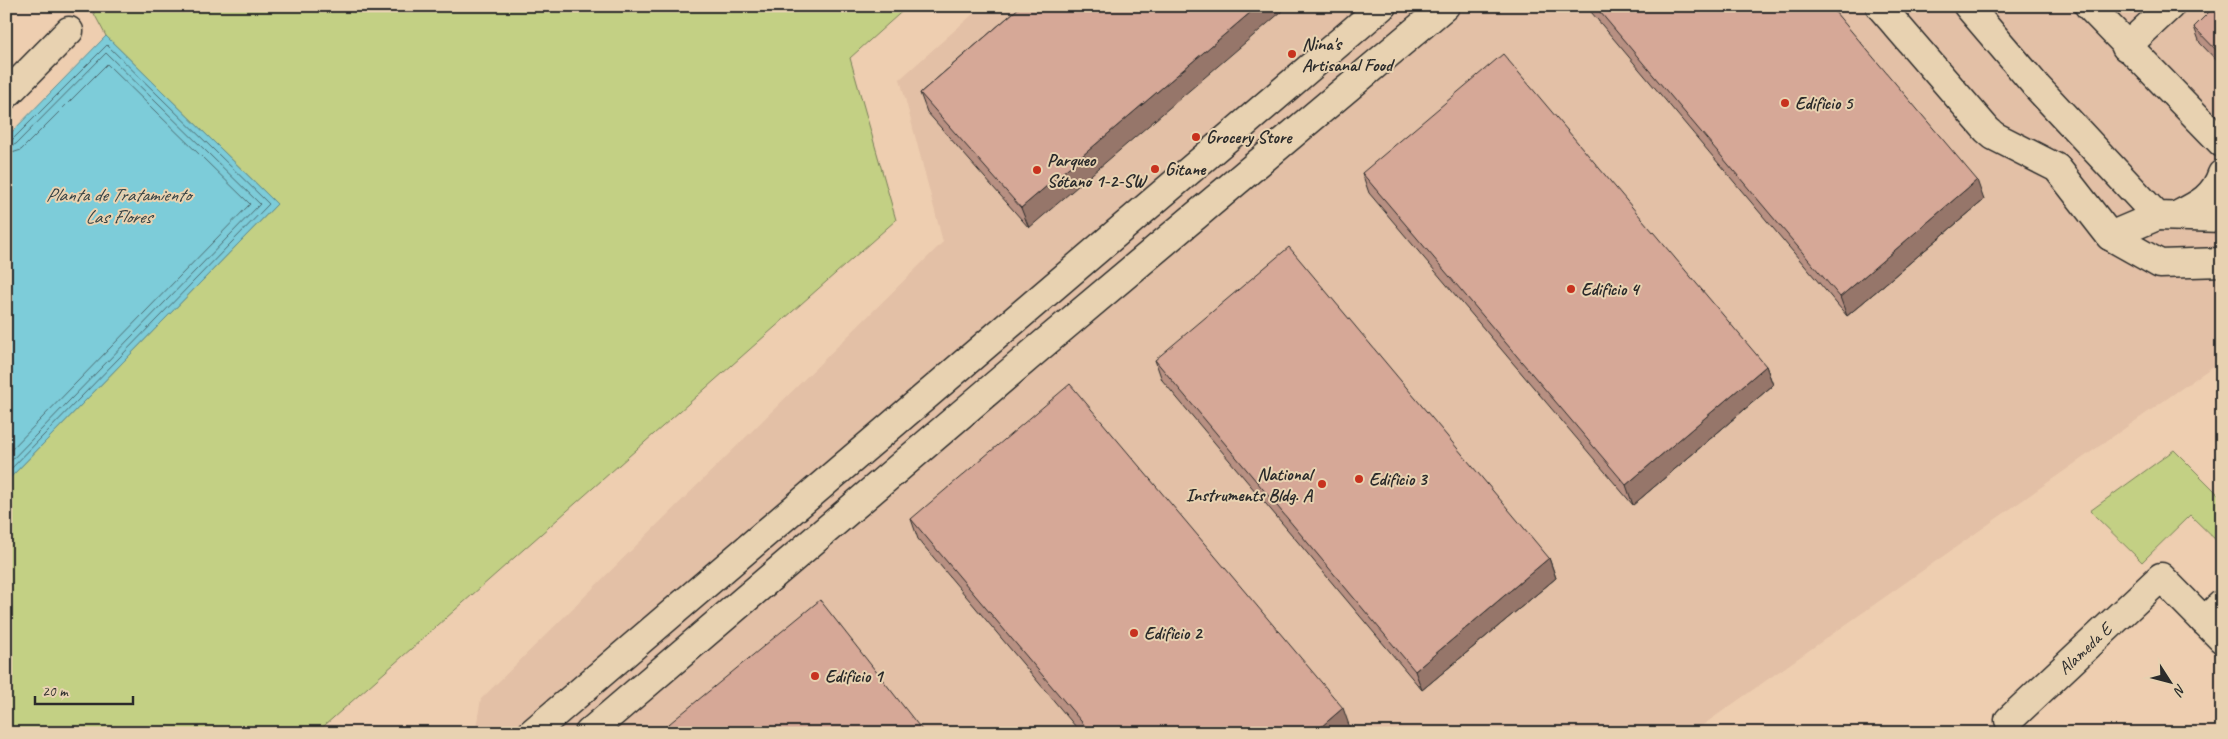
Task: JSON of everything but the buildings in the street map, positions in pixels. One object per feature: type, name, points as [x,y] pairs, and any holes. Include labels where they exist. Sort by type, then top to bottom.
[{"type":"street","points":[[532,733],[1382,6]]},
{"type":"street","points":[[589,733],[918,451],[1445,6]]},
{"type":"street","points":[[1880,6],[1994,136],[2057,168],[2110,236],[2160,264],[2222,262]]},
{"type":"street","points":[[1968,6],[2087,142],[2167,216],[2222,218]]},
{"type":"street","points":[[2089,6],[2126,47],[2222,143]]},
{"type":"street","points":[[2126,47],[2170,6]]},
{"type":"street","points":[[6,95],[69,31]]},
{"type":"street","points":[[2057,168],[2087,142]]},
{"type":"street","points":[[2110,236],[2203,202],[2213,192],[2222,174]]},
{"type":"street","points":[[895,421],[918,451]]},
{"type":"street","name":"Alameda E","points":[[2009,720],[2161,577],[2216,621]]},
{"type":"shaded area","points":[[982,6],[2222,6],[2222,360],[1700,727],[1704,733],[475,733],[481,699],[943,242],[900,79]]},
{"type":"green space","points":[[90,6],[908,6],[850,58],[896,220],[316,733],[6,733],[6,482],[277,204],[106,36]]},
{"type":"green space","points":[[2174,450],[2222,498],[2222,546],[2190,515],[2142,562],[2090,511]]},
{"type":"water","name":"Planta de Tratamiento Las Flores","points":[[106,36],[277,204],[6,482],[6,138]]},
{"type":"place","name":"Nina's Artisanal Food","points":[[1292,54]]},
{"type":"place","name":"Edificio 5","points":[[1785,103]]},
{"type":"place","name":"Grocery Store","points":[[1196,137]]},
{"type":"place","name":"Gitane","points":[[1155,169]]},
{"type":"place","name":"Parqueo Sótano 1-2-SW","points":[[1037,170]]},
{"type":"place","name":"Edificio 4","points":[[1571,289]]},
{"type":"place","name":"Edificio 3","points":[[1359,479]]},
{"type":"place","name":"National Instruments Bldg. A","points":[[1322,484]]},
{"type":"place","name":"Edificio 2","points":[[1134,633]]},
{"type":"place","name":"Edificio 1","points":[[815,676]]}]
